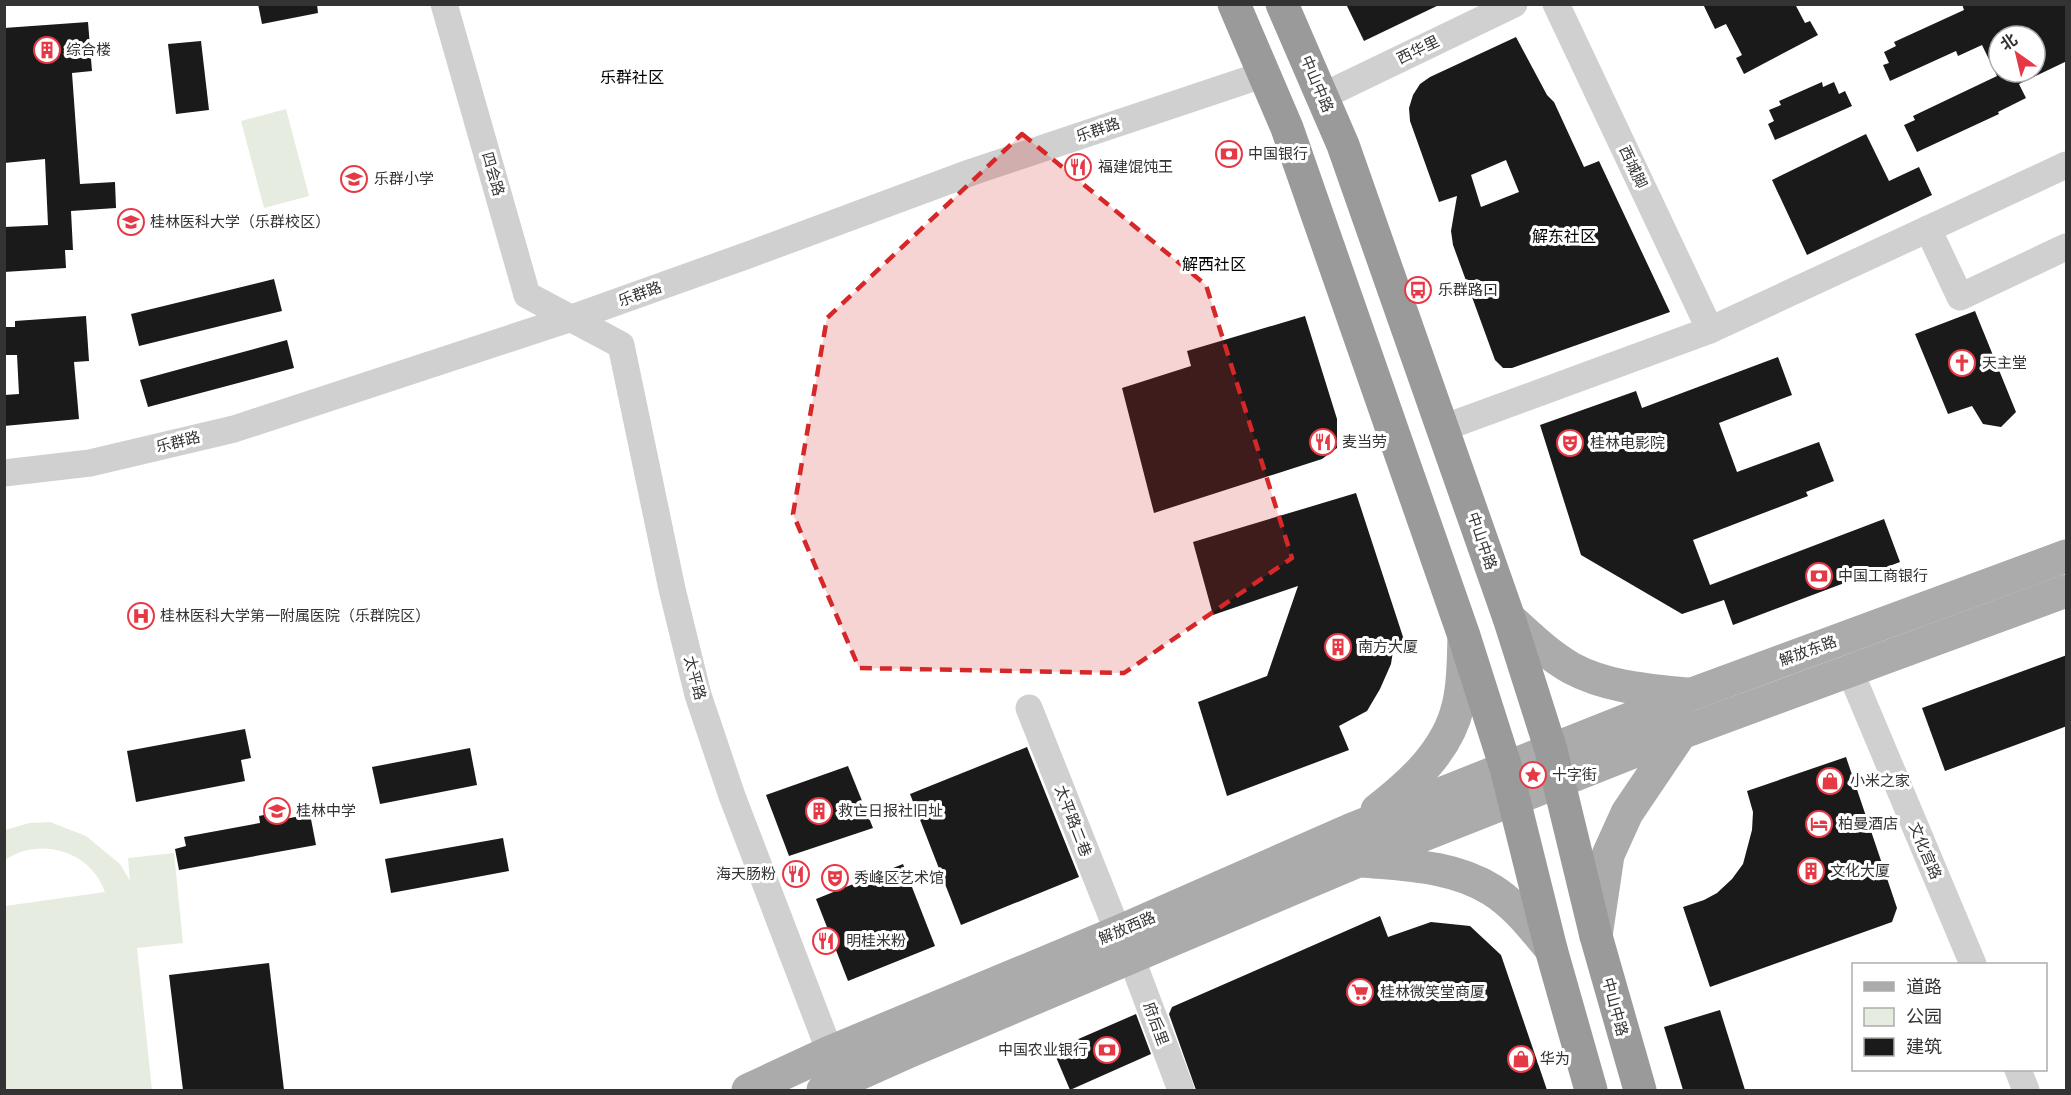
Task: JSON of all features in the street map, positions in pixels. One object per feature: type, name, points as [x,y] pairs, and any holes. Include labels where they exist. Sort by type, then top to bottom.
[{"type":"highway","points":[[1234,4],[1291,139],[1464,636],[1506,768],[1551,949],[1591,1090]]},
{"type":"highway","name":"中山中路","points":[[1282,4],[1343,145],[1509,618],[1551,750],[1596,936],[1640,1090]]},
{"type":"main road","name":"解放东路","points":[[1506,768],[1692,694],[2067,556]]},
{"type":"main road","points":[[1596,936],[1608,855],[1627,813],[1681,734],[2067,591]]},
{"type":"main road","points":[[1509,618],[1542,648],[1571,668],[1607,683],[1650,691],[1692,694]]},
{"type":"main road","points":[[1352,829],[1395,796],[1423,768],[1444,740],[1458,706],[1464,636]]},
{"type":"main road","name":"解放西路","points":[[748,1090],[830,1052],[1358,861],[1681,734]]},
{"type":"main road","name":"解放西路","points":[[837,1088],[1352,829],[1506,768]]},
{"type":"main road","points":[[1358,861],[1421,867],[1465,876],[1493,891],[1520,913],[1551,949]]},
{"type":"street","name":"四会路","points":[[444,4],[528,295],[572,318]]},
{"type":"street","name":"西华里","points":[[1323,96],[1514,4]]},
{"type":"street","name":"西城脚","points":[[1556,4],[1710,330]]},
{"type":"street","name":"乐群路","points":[[4,474],[90,463],[234,429],[572,318],[751,255],[972,172],[1265,74]]},
{"type":"street","points":[[1443,428],[1710,330],[2067,165]]},
{"type":"street","points":[[1928,229],[1960,297],[2067,247]]},
{"type":"street","name":"太平路","points":[[572,318],[621,345],[672,590],[698,694],[744,830],[830,1052]]},
{"type":"street","name":"文化宫路","points":[[1850,671],[1973,963]]},
{"type":"street","name":"太平路二巷","points":[[1029,708],[1125,945]]},
{"type":"street","name":"府后里","points":[[1125,945],[1181,1090]]},
{"type":"street","points":[[2018,1071],[2026,1090]]},
{"type":"highlighted area","points":[[1022,134],[1206,285],[1292,558],[1124,673],[859,668],[793,514],[827,318]]},
{"type":"green space","points":[[286,109],[309,196],[264,208],[241,121]]},
{"type":"green space","points":[[50,822],[86,836],[120,864],[130,881],[128,858],[174,853],[183,943],[137,948],[152,1090],[5,1090],[5,906],[105,892],[98,878],[88,866],[63,852],[33,849],[5,860],[5,830],[29,823]]},
{"type":"building","points":[[258,4],[317,4],[318,13],[262,24]]},
{"type":"building","points":[[1346,4],[1441,4],[1364,41]]},
{"type":"building","points":[[1703,4],[1795,4],[1805,23],[1810,21],[1818,35],[1744,74],[1736,58],[1742,55],[1726,24],[1715,29]]},
{"type":"building","points":[[1962,4],[2067,4],[2067,61],[2047,71],[2047,24],[1987,24],[1987,55],[1982,45],[1958,56],[1956,51],[1890,81],[1883,65],[1889,63],[1884,52],[1896,46],[1894,42],[1964,10]]},
{"type":"building","points":[[88,22],[92,71],[72,73],[80,184],[115,182],[116,208],[71,211],[73,250],[65,250],[66,268],[4,272],[4,227],[48,225],[45,159],[4,163],[4,28]]},
{"type":"building","points":[[1516,37],[1547,95],[1554,102],[1584,167],[1599,161],[1670,312],[1512,368],[1503,368],[1495,360],[1453,245],[1451,231],[1457,196],[1439,202],[1410,121],[1409,108],[1413,95],[1420,84],[1430,77]],"holes":[[[1506,160],[1519,192],[1481,207],[1471,175]]]},
{"type":"building","points":[[201,41],[209,110],[176,114],[168,44]]},
{"type":"building","points":[[1987,81],[1987,84],[2019,84],[2026,98],[1998,112],[1999,114],[1917,152],[1904,125],[1915,120],[1913,116]]},
{"type":"building","points":[[1822,82],[1823,87],[1834,82],[1839,94],[1845,91],[1852,106],[1775,140],[1768,124],[1774,121],[1769,110],[1781,105],[1779,101]]},
{"type":"building","points":[[1866,134],[1889,181],[1919,167],[1932,195],[1807,255],[1772,180]]},
{"type":"building","points":[[274,279],[282,311],[139,346],[131,314]]},
{"type":"building","name":"天主堂","points":[[1975,311],[2016,412],[2001,427],[1983,424],[1972,406],[1948,414],[1915,334]]},
{"type":"building","points":[[86,316],[89,361],[74,362],[79,419],[4,426],[4,395],[19,394],[17,355],[4,355],[4,327],[15,327],[15,321]]},
{"type":"building","points":[[1305,316],[1337,419],[1337,448],[1322,459],[1154,513],[1122,388],[1191,366],[1187,351]]},
{"type":"building","points":[[287,340],[294,368],[148,407],[140,380]]},
{"type":"building","points":[[1778,357],[1792,395],[1719,423],[1737,472],[1819,442],[1834,481],[1806,492],[1808,496],[1693,540],[1710,585],[1884,519],[1900,562],[1733,625],[1724,600],[1682,614],[1581,555],[1540,425],[1636,391],[1642,408]]},
{"type":"building","name":"南方大厦","points":[[1356,493],[1405,643],[1393,651],[1391,664],[1367,711],[1339,726],[1349,750],[1227,796],[1198,702],[1267,676],[1298,586],[1213,615],[1193,542]]},
{"type":"building","points":[[2067,655],[2067,726],[1945,771],[1922,708]]},
{"type":"building","points":[[245,729],[251,758],[241,760],[245,781],[136,802],[127,751]]},
{"type":"building","points":[[1027,747],[1079,877],[961,925],[910,794]]},
{"type":"building","points":[[470,748],[477,785],[380,804],[372,767]]},
{"type":"building","name":"文化大厦","points":[[1846,757],[1897,908],[1892,922],[1710,987],[1683,907],[1717,893],[1732,879],[1743,864],[1752,830],[1753,812],[1747,791]]},
{"type":"building","name":"救亡日报社旧址","points":[[848,766],[873,828],[789,856],[766,795]]},
{"type":"building","points":[[279,812],[280,820],[310,814],[316,845],[179,870],[175,849],[186,846],[184,837],[260,823],[259,816]]},
{"type":"building","points":[[503,838],[509,871],[391,893],[385,859]]},
{"type":"building","points":[[903,864],[935,946],[848,981],[816,899]]},
{"type":"building","name":"桂林微笑堂商厦","points":[[1380,916],[1388,937],[1431,922],[1470,926],[1501,955],[1547,1090],[1196,1090],[1169,1014],[1172,1007]]},
{"type":"building","points":[[269,963],[284,1090],[183,1090],[169,975]]},
{"type":"building","points":[[1720,1010],[1745,1090],[1683,1090],[1664,1027]]},
{"type":"building","name":"中国农业银行","points":[[1136,1014],[1151,1054],[1070,1090],[1053,1050]]},
{"type":"place","name":"综合楼","points":[[47,50]]},
{"type":"place","name":"中国银行","points":[[1229,154]]},
{"type":"place","name":"福建馄饨王","points":[[1078,167]]},
{"type":"place","name":"乐群小学","points":[[354,179]]},
{"type":"place","name":"桂林医科大学（乐群校区）","points":[[131,222]]},
{"type":"place","name":"乐群路口","points":[[1418,290]]},
{"type":"place","name":"天主堂","points":[[1962,363]]},
{"type":"place","name":"麦当劳","points":[[1323,442]]},
{"type":"place","name":"桂林电影院","points":[[1570,443]]},
{"type":"place","name":"中国工商银行","points":[[1819,576]]},
{"type":"place","name":"桂林医科大学第一附属医院（乐群院区）","points":[[141,616]]},
{"type":"place","name":"南方大厦","points":[[1338,647]]},
{"type":"place","name":"十字街","points":[[1533,775]]},
{"type":"place","name":"小米之家","points":[[1830,781]]},
{"type":"place","name":"桂林中学","points":[[277,811]]},
{"type":"place","name":"救亡日报社旧址","points":[[819,811]]},
{"type":"place","name":"柏曼酒店","points":[[1819,824]]},
{"type":"place","name":"文化大厦","points":[[1811,871]]},
{"type":"place","name":"海天肠粉","points":[[796,874]]},
{"type":"place","name":"秀峰区艺术馆","points":[[835,878]]},
{"type":"place","name":"明桂米粉","points":[[826,941]]},
{"type":"place","name":"桂林微笑堂商厦","points":[[1360,992]]},
{"type":"place","name":"中国农业银行","points":[[1107,1050]]},
{"type":"place","name":"华为","points":[[1521,1059]]},
{"type":"district","name":"乐群社区","points":[[632,77]]},
{"type":"district","name":"解东社区","points":[[1564,236]]},
{"type":"district","name":"解西社区","points":[[1214,264]]}]
